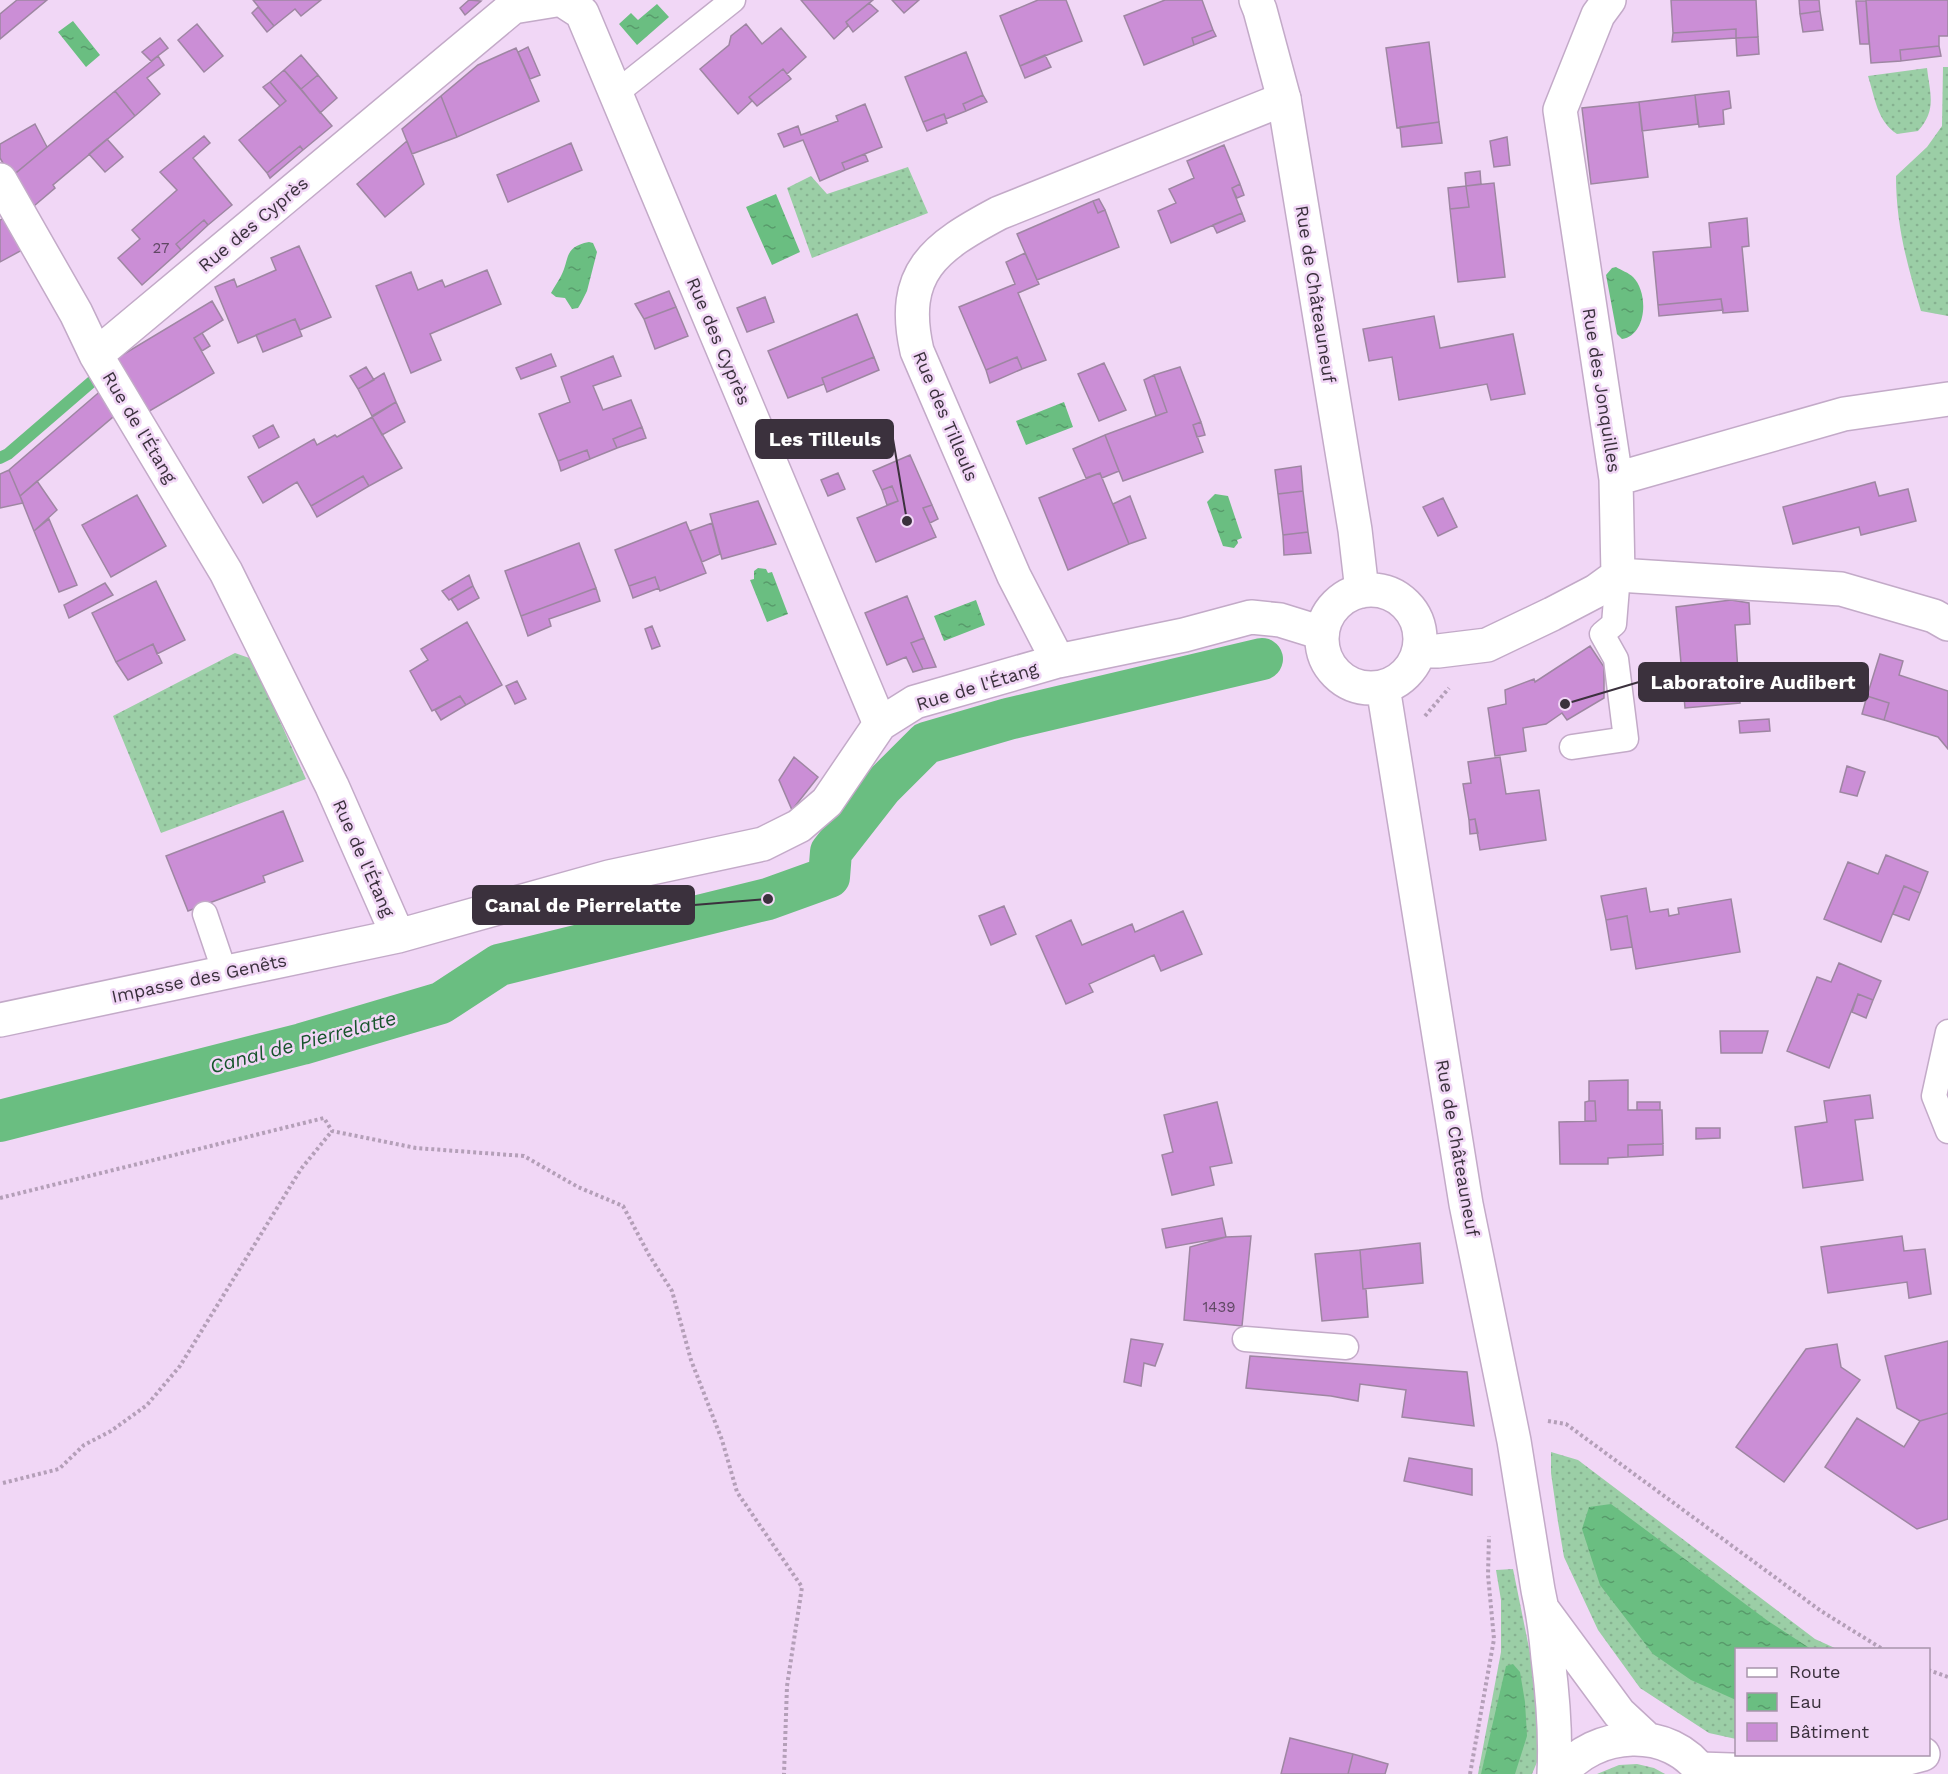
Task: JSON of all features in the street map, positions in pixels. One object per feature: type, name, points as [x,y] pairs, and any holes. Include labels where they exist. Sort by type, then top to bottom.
[{"type":"street","name":"Rue des Cyprès","points":[[96,355],[513,7],[556,0]]},
{"type":"street","name":"Rue des Cyprès","points":[[562,0],[582,13],[880,724]]},
{"type":"street","name":"Rue de Châteauneuf","points":[[1256,0],[1284,99],[1355,530],[1362,591]]},
{"type":"street","name":"Rue des Jonquilles","points":[[1609,0],[1598,15],[1560,110],[1616,479],[1618,576]]},
{"type":"street","name":"Rue des Tilleuls","points":[[1058,661],[1014,576],[917,351],[912,310],[922,270],[959,235],[999,213],[1284,99]]},
{"type":"street","name":"Rue de l'Étang","points":[[0,180],[76,312],[96,355],[226,572],[332,786],[398,936],[609,877],[763,844],[799,826],[826,802],[880,724],[915,702],[1058,661],[1184,635],[1251,617],[1280,620],[1322,633]]},
{"type":"street","points":[[1616,479],[1844,414],[1948,399]]},
{"type":"street","points":[[1419,651],[1487,645],[1561,610],[1618,576],[1841,589],[1934,616],[1948,624]]},
{"type":"street","points":[[1362,591],[1382,591],[1399,599],[1413,613],[1420,632],[1419,651],[1412,667],[1399,680],[1383,687],[1359,687],[1338,676],[1328,664],[1323,649],[1322,633],[1326,618],[1335,605],[1347,596],[1362,591]]},
{"type":"street","name":"Rue de Châteauneuf","points":[[1383,687],[1466,1204],[1509,1415],[1542,1608],[1554,1710],[1556,1741],[1554,1774]]},
{"type":"street","name":"Impasse des Genêts","points":[[0,1020],[398,936]]},
{"type":"street","name":"Rue de Châteauneuf","points":[[1542,1608],[1619,1713],[1648,1740]]},
{"type":"street","points":[[1561,1774],[1584,1752],[1604,1743],[1626,1738],[1648,1740],[1676,1751],[1702,1772],[1876,1769],[1920,1756]]},
{"type":"street","points":[[1930,1753],[1948,1748]]},
{"type":"lane","points":[[616,93],[733,0]]},
{"type":"lane","points":[[1572,747],[1626,739],[1616,659],[1602,634],[1614,624],[1618,576]]},
{"type":"lane","points":[[205,914],[225,973]]},
{"type":"lane","points":[[1948,1032],[1934,1096],[1948,1131]]},
{"type":"lane","points":[[1245,1339],[1346,1347]]},
{"type":"path","points":[[1422,724],[1426,714],[1456,680]]},
{"type":"path","points":[[0,1198],[324,1118],[332,1131],[416,1148],[524,1156],[578,1187],[623,1206],[672,1291],[691,1360],[722,1440],[737,1492],[802,1587],[787,1686],[784,1774]]},
{"type":"path","points":[[3,1483],[59,1469],[84,1445],[111,1431],[147,1405],[180,1366],[301,1169],[332,1131]]},
{"type":"path","points":[[1509,1415],[1566,1424],[1802,1597],[1881,1648]]},
{"type":"path","points":[[1470,1774],[1494,1639],[1488,1575],[1489,1529]]},
{"type":"path","points":[[1930,1670],[1948,1677]]},
{"type":"shaded area","points":[[1943,67],[1948,67],[1948,316],[1921,311],[1903,244],[1896,194],[1896,176],[1927,147],[1942,126]]},
{"type":"shaded area","points":[[1927,68],[1931,101],[1928,116],[1918,131],[1897,134],[1890,129],[1881,116],[1868,76]]},
{"type":"shaded area","points":[[908,167],[928,213],[812,258],[787,188],[811,176],[827,194]]},
{"type":"shaded area","points":[[235,653],[252,659],[306,779],[161,833],[113,716]]},
{"type":"shaded area","points":[[1551,1452],[1578,1460],[1815,1639],[1835,1648],[1735,1648],[1735,1739],[1709,1733],[1640,1688],[1598,1630],[1564,1557],[1551,1473]]},
{"type":"shaded area","points":[[1513,1569],[1545,1727],[1543,1748],[1532,1774],[1478,1774],[1501,1652],[1501,1600],[1496,1570]]},
{"type":"shaded area","points":[[1637,1764],[1654,1768],[1665,1774],[1597,1774],[1619,1765]]},
{"type":"water","points":[[657,4],[669,17],[637,45],[619,24],[631,13],[638,20]]},
{"type":"water","points":[[73,21],[100,55],[86,67],[58,32]]},
{"type":"water","points":[[776,194],[800,252],[772,265],[746,207]]},
{"type":"water","points":[[589,242],[593,243],[597,252],[587,291],[578,308],[572,309],[565,298],[556,297],[551,293],[564,270],[571,250]]},
{"type":"water","points":[[1616,267],[1633,277],[1642,293],[1643,303],[1641,322],[1637,330],[1622,339],[1617,334],[1606,275]]},
{"type":"water","points":[[1064,402],[1073,427],[1026,445],[1016,421]]},
{"type":"water","points":[[1215,494],[1228,496],[1242,538],[1237,540],[1238,543],[1234,548],[1223,546],[1207,502]]},
{"type":"water","points":[[758,568],[766,569],[768,573],[772,572],[788,614],[767,622],[750,580],[754,579],[754,571]]},
{"type":"water","points":[[976,600],[985,625],[944,641],[934,616]]},
{"type":"water","points":[[1611,1504],[1768,1621],[1809,1648],[1735,1648],[1735,1700],[1691,1680],[1653,1654],[1600,1585],[1582,1529],[1589,1507]]},
{"type":"water","points":[[1513,1664],[1520,1672],[1527,1736],[1515,1774],[1481,1774],[1506,1666]]},
{"type":"building","points":[[17,0],[47,0],[0,39],[0,14]]},
{"type":"building","points":[[253,0],[321,0],[301,16],[295,9],[274,26]]},
{"type":"building","points":[[469,0],[481,1],[465,15],[460,8]]},
{"type":"building","points":[[801,0],[873,0],[846,22],[848,26],[834,39]]},
{"type":"building","points":[[892,0],[919,0],[904,13]]},
{"type":"building","points":[[1038,0],[1066,0],[1082,41],[1020,66],[1000,16]]},
{"type":"building","points":[[1165,0],[1202,0],[1213,30],[1192,38],[1194,45],[1144,65],[1124,16]]},
{"type":"building","points":[[1671,0],[1756,0],[1758,37],[1736,38],[1736,29],[1673,33]]},
{"type":"building","points":[[1799,0],[1819,0],[1820,11],[1800,14]]},
{"type":"building","points":[[1866,0],[1948,0],[1948,36],[1939,36],[1939,46],[1900,50],[1901,61],[1871,63]]},
{"type":"building","points":[[1856,1],[1866,1],[1869,44],[1860,44]]},
{"type":"building","points":[[869,3],[878,11],[853,32],[846,22]]},
{"type":"building","points":[[258,7],[274,26],[267,32],[252,13]]},
{"type":"building","points":[[1820,11],[1823,30],[1803,32],[1800,14]]},
{"type":"building","points":[[197,24],[223,56],[204,72],[178,40]]},
{"type":"building","points":[[746,24],[762,44],[781,28],[806,57],[787,74],[783,69],[749,97],[752,101],[738,114],[700,69],[729,45],[731,36]]},
{"type":"building","points":[[1736,29],[1736,38],[1672,42],[1673,33]]},
{"type":"building","points":[[1213,30],[1216,36],[1194,45],[1192,38]]},
{"type":"building","points":[[1758,37],[1759,54],[1737,56],[1736,38]]},
{"type":"building","points":[[160,38],[168,48],[151,61],[142,52]]},
{"type":"building","points":[[1429,42],[1439,122],[1397,128],[1386,48]]},
{"type":"building","points":[[1939,46],[1941,56],[1901,61],[1900,50]]},
{"type":"building","points":[[528,47],[540,75],[530,79],[518,52]]},
{"type":"building","points":[[516,48],[539,101],[457,137],[441,96],[478,65]]},
{"type":"building","points":[[966,52],[983,95],[963,104],[966,111],[946,119],[944,114],[923,122],[905,77]]},
{"type":"building","points":[[301,55],[318,75],[301,89],[284,70]]},
{"type":"building","points":[[1045,55],[1051,67],[1025,78],[1020,66]]},
{"type":"building","points":[[158,56],[164,65],[147,78],[160,94],[135,116],[115,91]]},
{"type":"building","points":[[783,69],[791,79],[757,106],[749,97]]},
{"type":"building","points":[[284,70],[332,126],[303,150],[300,146],[267,173],[239,140],[286,101],[270,82]]},
{"type":"building","points":[[318,75],[337,98],[320,113],[301,89]]},
{"type":"building","points":[[270,82],[286,101],[280,106],[263,87]]},
{"type":"building","points":[[115,91],[135,116],[53,185],[55,188],[34,206],[26,204],[11,177]]},
{"type":"building","points":[[1729,91],[1731,108],[1723,110],[1724,124],[1699,127],[1695,95]]},
{"type":"building","points":[[983,95],[987,102],[966,111],[963,104]]},
{"type":"building","points":[[1695,95],[1698,124],[1642,131],[1639,102]]},
{"type":"building","points":[[441,96],[457,137],[412,154],[402,129]]},
{"type":"building","points":[[1639,102],[1648,177],[1591,184],[1582,108]]},
{"type":"building","points":[[865,104],[882,147],[842,163],[845,170],[820,181],[803,140],[784,147],[778,134],[798,126],[801,135],[838,121],[836,116]]},
{"type":"building","points":[[944,114],[947,123],[927,131],[923,122]]},
{"type":"building","points":[[1439,122],[1442,143],[1402,147],[1400,127]]},
{"type":"building","points":[[35,124],[47,147],[11,177],[0,158],[0,144]]},
{"type":"building","points":[[204,136],[210,143],[193,158],[232,205],[208,225],[204,220],[176,244],[181,250],[142,285],[118,258],[140,239],[132,230],[177,190],[160,172]]},
{"type":"building","points":[[1507,137],[1510,165],[1494,167],[1490,141]]},
{"type":"building","points":[[107,139],[123,157],[105,172],[89,154]]},
{"type":"building","points":[[407,141],[424,184],[385,217],[357,184]]},
{"type":"building","points":[[571,143],[582,170],[508,202],[497,175]]},
{"type":"building","points":[[1224,145],[1240,184],[1232,188],[1242,213],[1171,243],[1158,211],[1176,203],[1169,189],[1194,178],[1187,161]]},
{"type":"building","points":[[300,146],[303,150],[270,178],[267,173]]},
{"type":"building","points":[[865,154],[868,161],[845,170],[842,163]]},
{"type":"building","points":[[1480,171],[1481,184],[1466,186],[1465,173]]},
{"type":"building","points":[[1494,183],[1505,277],[1458,282],[1450,209],[1469,207],[1466,186]]},
{"type":"building","points":[[1240,184],[1244,195],[1237,198],[1232,188]]},
{"type":"building","points":[[1466,186],[1469,207],[1450,209],[1448,188]]},
{"type":"building","points":[[1099,199],[1105,210],[1098,213],[1093,201]]},
{"type":"building","points":[[1093,201],[1098,213],[1105,210],[1119,247],[1037,280],[1017,234]]},
{"type":"building","points":[[1242,213],[1245,221],[1217,233],[1213,225]]},
{"type":"building","points":[[7,217],[24,249],[0,262],[0,220]]},
{"type":"building","points":[[1747,218],[1749,246],[1742,247],[1748,311],[1723,313],[1721,299],[1658,305],[1653,252],[1711,247],[1709,223]]},
{"type":"building","points":[[204,220],[208,225],[181,250],[176,244]]},
{"type":"building","points":[[299,246],[331,317],[300,330],[295,319],[238,343],[215,287],[234,279],[237,287],[276,270],[271,258]]},
{"type":"building","points":[[1025,253],[1039,284],[1018,293],[1046,360],[1022,369],[1017,357],[986,370],[959,307],[1015,284],[1006,262]]},
{"type":"building","points":[[487,270],[501,304],[430,334],[441,360],[411,373],[376,286],[411,272],[418,290],[442,280],[445,287]]},
{"type":"building","points":[[669,291],[676,307],[644,319],[635,304]]},
{"type":"building","points":[[765,297],[774,322],[747,332],[737,308]]},
{"type":"building","points":[[1721,299],[1723,310],[1659,316],[1658,305]]},
{"type":"building","points":[[212,301],[223,320],[194,338],[214,373],[141,416],[109,363]]},
{"type":"building","points":[[676,307],[688,336],[655,349],[644,319]]},
{"type":"building","points":[[857,314],[874,357],[822,378],[824,384],[788,398],[768,351]]},
{"type":"building","points":[[1434,316],[1440,348],[1513,334],[1525,394],[1491,400],[1487,384],[1399,400],[1392,357],[1369,361],[1363,329]]},
{"type":"building","points":[[295,319],[302,336],[263,352],[256,335]]},
{"type":"building","points":[[202,333],[210,346],[202,351],[194,338]]},
{"type":"building","points":[[551,354],[556,366],[521,379],[516,368]]},
{"type":"building","points":[[613,356],[621,376],[593,386],[603,410],[631,400],[642,427],[613,439],[617,448],[590,459],[587,450],[558,461],[539,414],[570,402],[561,377]]},
{"type":"building","points":[[874,357],[879,370],[827,392],[822,378]]},
{"type":"building","points":[[1017,357],[1022,369],[990,383],[986,370]]},
{"type":"building","points":[[1104,363],[1126,410],[1099,421],[1078,374]]},
{"type":"building","points":[[366,367],[374,380],[358,389],[350,376]]},
{"type":"building","points":[[1180,367],[1201,422],[1193,425],[1203,452],[1123,481],[1105,435],[1167,412],[1154,375]]},
{"type":"building","points":[[384,373],[396,402],[372,416],[358,389]]},
{"type":"building","points":[[1154,375],[1167,412],[1156,416],[1144,380]]},
{"type":"building","points":[[104,388],[120,411],[20,496],[9,470]]},
{"type":"building","points":[[396,402],[405,422],[382,435],[372,417]]},
{"type":"building","points":[[372,417],[402,468],[369,486],[363,476],[311,506],[297,482],[263,503],[248,477],[314,439],[317,445],[335,435],[337,437]]},
{"type":"building","points":[[1201,422],[1205,435],[1197,437],[1193,425]]},
{"type":"building","points":[[273,425],[279,437],[259,448],[253,436]]},
{"type":"building","points":[[642,427],[646,438],[617,448],[613,439]]},
{"type":"building","points":[[1105,435],[1119,471],[1102,478],[1100,473],[1086,478],[1073,449]]},
{"type":"building","points":[[587,450],[590,459],[561,471],[558,461]]},
{"type":"building","points":[[910,455],[932,505],[923,508],[936,537],[876,562],[857,518],[898,501],[892,486],[882,490],[873,471]]},
{"type":"building","points":[[1301,466],[1303,491],[1278,494],[1275,470]]},
{"type":"building","points":[[9,470],[23,503],[0,508],[0,474]]},
{"type":"building","points":[[838,473],[845,489],[828,496],[821,480]]},
{"type":"building","points":[[1100,473],[1129,544],[1068,570],[1039,498]]},
{"type":"building","points":[[363,476],[369,486],[317,517],[311,506]]},
{"type":"building","points":[[37,481],[57,510],[34,531],[20,496]]},
{"type":"building","points":[[1875,482],[1879,496],[1908,489],[1916,521],[1861,535],[1859,527],[1793,544],[1783,507]]},
{"type":"building","points":[[892,486],[898,501],[887,505],[882,490]]},
{"type":"building","points":[[1303,491],[1308,532],[1283,535],[1278,494]]},
{"type":"building","points":[[137,495],[166,546],[111,577],[82,525]]},
{"type":"building","points":[[1130,496],[1146,538],[1129,544],[1113,504]]},
{"type":"building","points":[[1443,498],[1457,527],[1438,536],[1423,507]]},
{"type":"building","points":[[758,501],[776,544],[722,559],[710,514]]},
{"type":"building","points":[[932,505],[938,519],[930,523],[923,508]]},
{"type":"building","points":[[49,519],[77,585],[59,592],[34,531]]},
{"type":"building","points":[[686,522],[706,573],[660,591],[655,577],[629,586],[615,550]]},
{"type":"building","points":[[712,523],[720,554],[702,562],[690,531]]},
{"type":"building","points":[[1308,532],[1311,553],[1284,555],[1283,535]]},
{"type":"building","points":[[579,543],[596,588],[521,616],[505,571]]},
{"type":"building","points":[[469,575],[473,586],[449,600],[442,591]]},
{"type":"building","points":[[655,577],[659,588],[633,598],[629,586]]},
{"type":"building","points":[[156,581],[185,640],[157,654],[153,644],[116,662],[92,613]]},
{"type":"building","points":[[105,583],[113,595],[69,618],[64,605]]},
{"type":"building","points":[[473,586],[479,598],[458,610],[451,599]]},
{"type":"building","points":[[596,588],[600,601],[549,619],[551,626],[528,636],[521,616]]},
{"type":"building","points":[[907,596],[924,638],[911,643],[923,669],[913,672],[906,657],[887,665],[865,613]]},
{"type":"building","points":[[1731,600],[1749,603],[1750,624],[1735,625],[1740,703],[1685,708],[1676,607]]},
{"type":"building","points":[[467,622],[502,685],[466,705],[460,696],[432,711],[410,671],[428,660],[421,649]]},
{"type":"building","points":[[652,626],[660,646],[652,649],[645,629]]},
{"type":"building","points":[[924,638],[936,667],[923,669],[911,643]]},
{"type":"building","points":[[153,644],[162,663],[128,680],[116,662]]},
{"type":"building","points":[[1590,646],[1604,667],[1604,698],[1567,720],[1562,713],[1546,724],[1523,728],[1526,751],[1495,756],[1488,708],[1506,704],[1505,690],[1534,679],[1535,682]]},
{"type":"building","points":[[1880,654],[1903,661],[1899,675],[1948,691],[1948,749],[1938,737],[1884,720],[1889,703],[1867,696]]},
{"type":"building","points":[[517,681],[526,699],[515,704],[506,686]]},
{"type":"building","points":[[460,696],[466,705],[441,720],[435,710]]},
{"type":"building","points":[[1867,696],[1889,703],[1884,720],[1862,714]]},
{"type":"building","points":[[1769,719],[1770,731],[1740,733],[1739,721]]},
{"type":"building","points":[[794,757],[818,777],[792,810],[779,780]]},
{"type":"building","points":[[1500,757],[1506,794],[1539,790],[1546,840],[1480,850],[1475,819],[1469,820],[1463,784],[1471,783],[1468,762]]},
{"type":"building","points":[[1847,766],[1865,772],[1857,796],[1840,792]]},
{"type":"building","points":[[283,811],[303,861],[263,876],[265,882],[188,911],[166,856]]},
{"type":"building","points":[[1475,819],[1478,833],[1470,834],[1469,820]]},
{"type":"building","points":[[1886,855],[1928,872],[1920,893],[1904,886],[1881,942],[1824,919],[1848,862],[1878,874]]},
{"type":"building","points":[[1904,886],[1920,893],[1909,920],[1893,914]]},
{"type":"building","points":[[1646,888],[1650,912],[1668,909],[1669,916],[1679,914],[1678,908],[1731,899],[1740,952],[1636,969],[1627,916],[1606,920],[1601,896]]},
{"type":"building","points":[[1004,906],[1016,934],[991,945],[979,916]]},
{"type":"building","points":[[1183,911],[1202,954],[1161,971],[1154,955],[1089,984],[1093,992],[1066,1004],[1036,936],[1071,920],[1082,945],[1132,924],[1135,932]]},
{"type":"building","points":[[1627,916],[1632,947],[1611,950],[1606,920]]},
{"type":"building","points":[[1839,963],[1881,981],[1873,1000],[1858,994],[1829,1068],[1787,1051],[1817,977],[1831,982]]},
{"type":"building","points":[[1858,994],[1873,1000],[1866,1018],[1852,1012]]},
{"type":"building","points":[[1720,1031],[1768,1031],[1762,1053],[1721,1053]]},
{"type":"building","points":[[1628,1080],[1628,1110],[1662,1110],[1663,1144],[1628,1145],[1628,1157],[1608,1158],[1608,1164],[1560,1164],[1559,1122],[1596,1121],[1595,1101],[1589,1101],[1589,1081]]},
{"type":"building","points":[[1870,1095],[1873,1118],[1855,1120],[1863,1180],[1803,1188],[1795,1127],[1827,1122],[1824,1101]]},
{"type":"building","points":[[1595,1101],[1596,1121],[1585,1121],[1585,1102]]},
{"type":"building","points":[[1217,1102],[1232,1163],[1210,1167],[1214,1185],[1172,1195],[1162,1155],[1173,1152],[1164,1115]]},
{"type":"building","points":[[1637,1102],[1660,1102],[1660,1110],[1637,1110]]},
{"type":"building","points":[[1696,1128],[1720,1128],[1720,1138],[1696,1139]]},
{"type":"building","points":[[1663,1144],[1663,1155],[1628,1157],[1628,1145]]},
{"type":"building","points":[[1222,1218],[1226,1237],[1166,1248],[1162,1229]]},
{"type":"building","points":[[1251,1236],[1242,1326],[1184,1320],[1190,1247],[1226,1237]]},
{"type":"building","points":[[1902,1236],[1904,1251],[1925,1249],[1931,1294],[1909,1298],[1907,1282],[1828,1293],[1821,1247]]},
{"type":"building","points":[[1420,1243],[1423,1283],[1363,1289],[1360,1250]]},
{"type":"building","points":[[1360,1250],[1368,1317],[1322,1321],[1315,1254]]},
{"type":"building","points":[[1131,1339],[1163,1344],[1155,1366],[1144,1363],[1141,1386],[1124,1382]]},
{"type":"building","points":[[1948,1341],[1948,1413],[1920,1421],[1897,1408],[1885,1356]]},
{"type":"building","points":[[1837,1344],[1841,1367],[1860,1380],[1784,1482],[1736,1447],[1806,1349]]},
{"type":"building","points":[[1250,1356],[1467,1372],[1474,1426],[1402,1417],[1406,1390],[1360,1384],[1358,1401],[1331,1396],[1246,1388]]},
{"type":"building","points":[[1948,1413],[1948,1519],[1917,1529],[1825,1467],[1857,1418],[1904,1447],[1920,1421]]},
{"type":"building","points":[[1409,1458],[1472,1469],[1472,1495],[1404,1481]]},
{"type":"building","points":[[1290,1738],[1353,1754],[1348,1774],[1281,1774]]},
{"type":"building","points":[[1353,1754],[1388,1764],[1385,1774],[1348,1774]]},
{"type":"waterway","points":[[0,458],[8,454],[95,379]]},
{"type":"waterway","name":"Canal de Pierrelatte","points":[[0,1121],[302,1044],[441,1003],[499,965],[768,899],[829,877],[831,852],[881,788],[926,743],[1008,719],[1262,659]]},
{"type":"place","name":"Les Tilleuls","points":[[907,521]]},
{"type":"place","name":"Laboratoire Audibert","points":[[1565,704]]},
{"type":"place","name":"Canal de Pierrelatte","points":[[768,899]]}]
